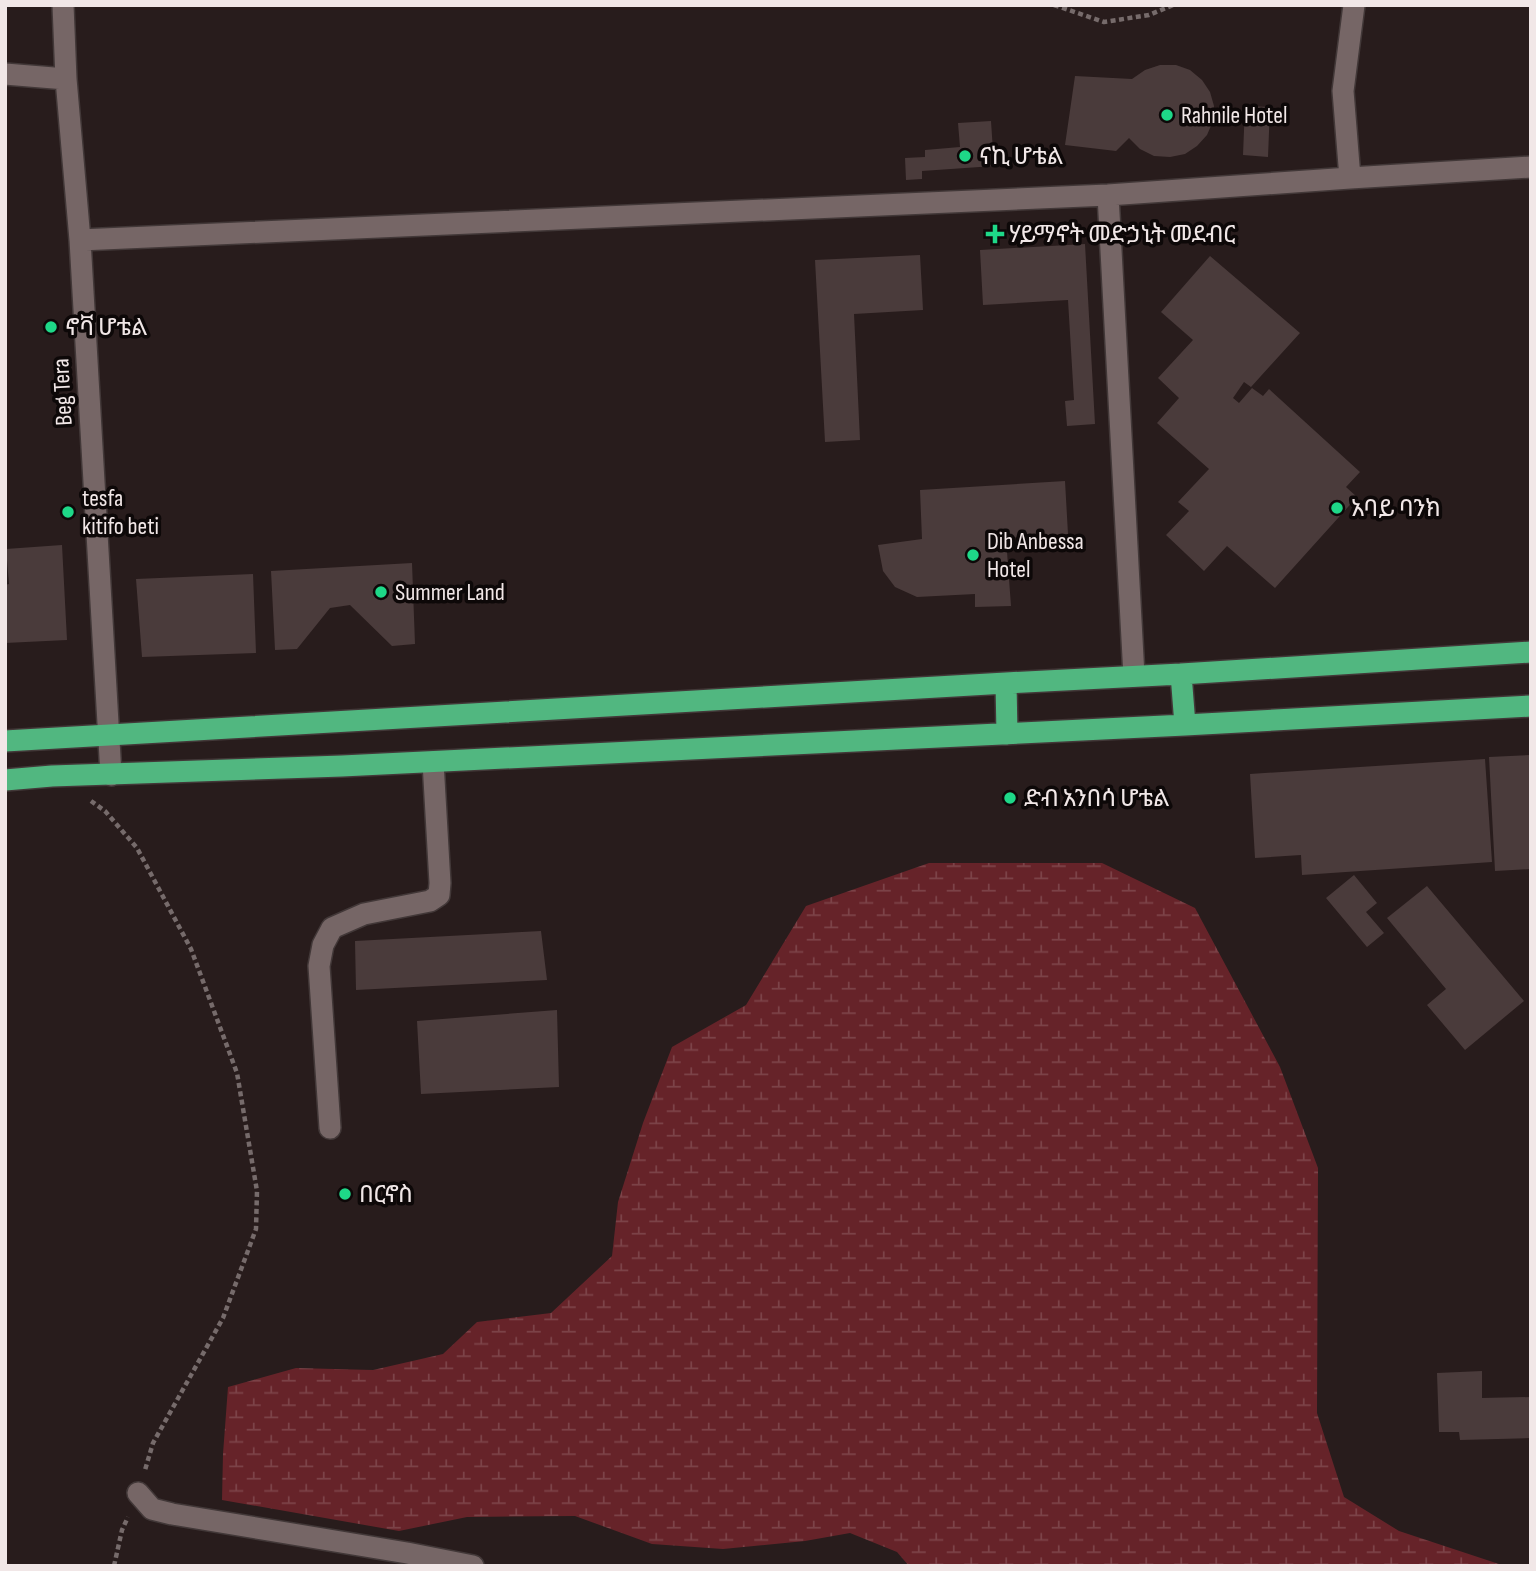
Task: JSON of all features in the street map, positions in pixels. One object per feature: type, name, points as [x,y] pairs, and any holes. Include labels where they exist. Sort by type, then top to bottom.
[{"type":"highway","points":[[5,741],[1531,652]]},
{"type":"highway","points":[[1181,674],[1185,725]]},
{"type":"highway","points":[[1006,683],[1007,734]]},
{"type":"highway","points":[[5,780],[433,762],[1531,706]]},
{"type":"street","name":"Beg Tera","points":[[62,5],[79,240],[110,775]]},
{"type":"street","points":[[1350,178],[1343,91],[1354,5]]},
{"type":"street","points":[[5,74],[66,79]]},
{"type":"street","points":[[79,240],[1108,195],[1531,167]]},
{"type":"street","points":[[1108,195],[1134,676]]},
{"type":"street","points":[[330,1128],[319,966],[323,945],[331,928],[342,923],[364,914],[430,901],[439,895],[433,762]]},
{"type":"street","points":[[138,1493],[152,1509],[172,1514],[473,1566]]},
{"type":"path","points":[[1054,5],[1104,22],[1149,15],[1173,5]]},
{"type":"path","points":[[52,776],[105,811],[137,848],[191,949],[237,1073],[257,1191],[256,1229],[223,1318],[153,1443],[138,1493],[122,1530],[114,1566]]},
{"type":"green space","points":[[929,863],[1102,863],[1195,908],[1280,1067],[1318,1168],[1317,1413],[1344,1497],[1399,1531],[1505,1566],[909,1566],[897,1552],[850,1533],[805,1541],[723,1549],[652,1544],[575,1516],[467,1517],[399,1531],[222,1500],[228,1387],[296,1368],[373,1370],[443,1354],[477,1322],[551,1313],[612,1256],[618,1202],[643,1123],[672,1047],[746,1005],[806,906]]},
{"type":"building","name":"Rahnile Hotel","points":[[1160,65],[1176,65],[1190,70],[1202,80],[1210,92],[1214,106],[1213,121],[1207,135],[1197,146],[1185,154],[1170,157],[1154,156],[1140,149],[1129,138],[1116,151],[1065,145],[1075,76],[1132,79],[1145,70]]},
{"type":"building","points":[[1245,106],[1270,107],[1268,157],[1243,155]]},
{"type":"building","points":[[991,121],[994,166],[922,171],[922,179],[906,180],[905,158],[925,157],[925,150],[960,147],[958,123]]},
{"type":"building","points":[[1085,244],[1095,424],[1067,426],[1065,401],[1074,400],[1068,300],[983,305],[980,250]]},
{"type":"building","points":[[920,255],[923,310],[854,314],[860,440],[825,442],[815,260]]},
{"type":"building","points":[[1210,256],[1300,333],[1251,387],[1244,382],[1233,398],[1239,403],[1252,388],[1263,396],[1269,389],[1360,472],[1346,487],[1357,497],[1275,588],[1227,546],[1204,571],[1166,535],[1189,511],[1178,502],[1209,469],[1157,423],[1179,398],[1158,378],[1193,340],[1161,312]]},
{"type":"building","points":[[1065,481],[1068,534],[1006,538],[1011,606],[975,607],[975,594],[917,597],[895,587],[883,571],[878,545],[922,539],[920,490]]},
{"type":"building","points":[[62,545],[67,640],[5,643],[5,585],[9,584],[6,549]]},
{"type":"building","points":[[412,563],[415,644],[392,646],[350,605],[330,608],[297,649],[275,650],[271,571]]},
{"type":"building","points":[[253,574],[256,653],[142,657],[136,579]]},
{"type":"building","points":[[1531,755],[1531,869],[1495,871],[1489,757]]},
{"type":"building","points":[[1485,759],[1492,862],[1302,875],[1301,855],[1255,858],[1250,774]]},
{"type":"building","points":[[1354,875],[1377,903],[1366,912],[1384,933],[1367,947],[1326,898]]},
{"type":"building","points":[[1427,886],[1524,1001],[1465,1050],[1427,1005],[1446,989],[1387,918]]},
{"type":"building","points":[[541,931],[547,980],[356,990],[355,941]]},
{"type":"building","points":[[557,1010],[559,1087],[421,1094],[417,1021]]},
{"type":"building","points":[[1482,1371],[1482,1398],[1531,1397],[1531,1438],[1460,1440],[1459,1432],[1439,1432],[1437,1373]]},
{"type":"place","name":"Rahnile Hotel","points":[[1167,115]]},
{"type":"place","name":"ናኪ ሆቴል","points":[[965,156]]},
{"type":"place","name":"ሃይማኖት መድኃኒት መደብር","points":[[995,234]]},
{"type":"place","name":"ኖቫ ሆቴል","points":[[51,327]]},
{"type":"place","name":"አባይ ባንክ","points":[[1337,508]]},
{"type":"place","name":"tesfa kitifo beti","points":[[68,512]]},
{"type":"place","name":"Dib Anbessa Hotel","points":[[973,555]]},
{"type":"place","name":"Summer Land","points":[[381,592]]},
{"type":"place","name":"ድብ አንበሳ ሆቴል","points":[[1010,798]]},
{"type":"place","name":"በርኖስ","points":[[345,1194]]}]
